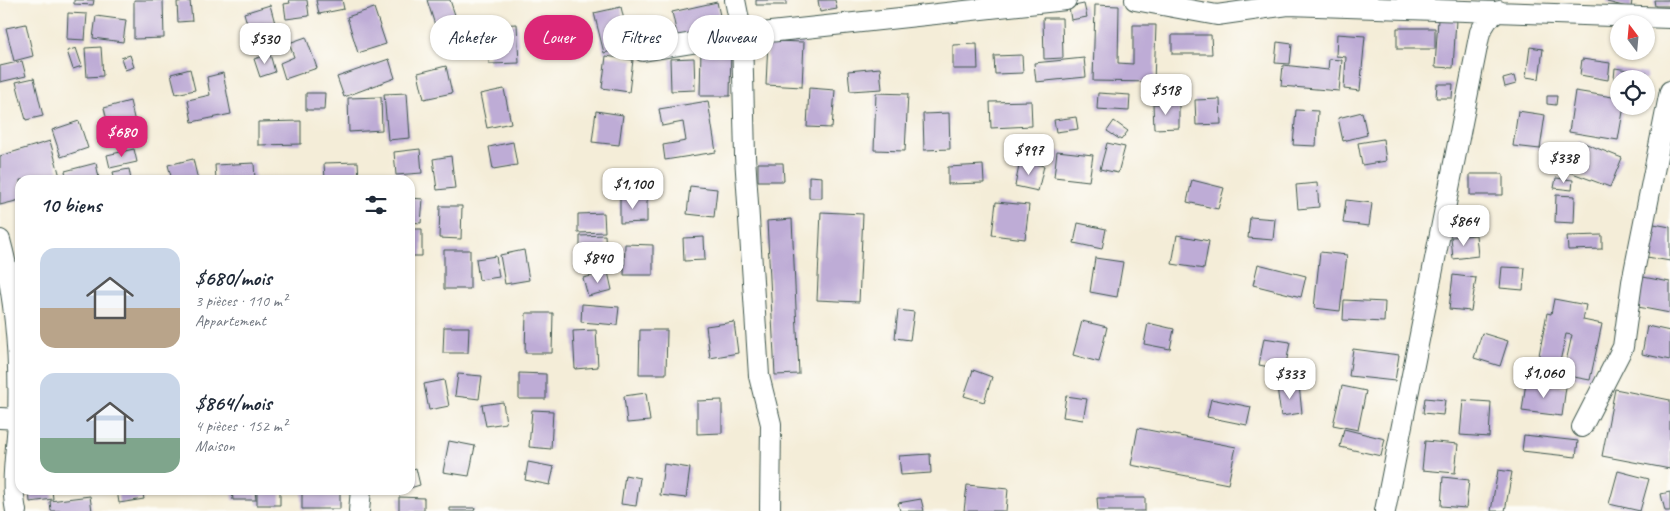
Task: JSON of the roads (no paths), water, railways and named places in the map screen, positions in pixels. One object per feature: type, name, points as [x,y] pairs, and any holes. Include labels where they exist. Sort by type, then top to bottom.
[{"type":"street","points":[[735,0],[738,15]]},
{"type":"street","points":[[774,32],[1066,0]]},
{"type":"street","points":[[1135,0],[1217,15],[1288,2],[1510,8],[1670,18]]},
{"type":"street","points":[[1386,511],[1480,32],[1488,19],[1510,8]]},
{"type":"street","points":[[743,60],[745,156],[759,376],[771,424],[770,511]]},
{"type":"street","points":[[1582,427],[1623,347],[1632,282],[1670,91]]},
{"type":"street","points":[[0,240],[10,276],[15,316]]},
{"type":"street","points":[[15,366],[9,419],[13,496],[16,511]]},
{"type":"street","points":[[359,511],[361,495]]}]
